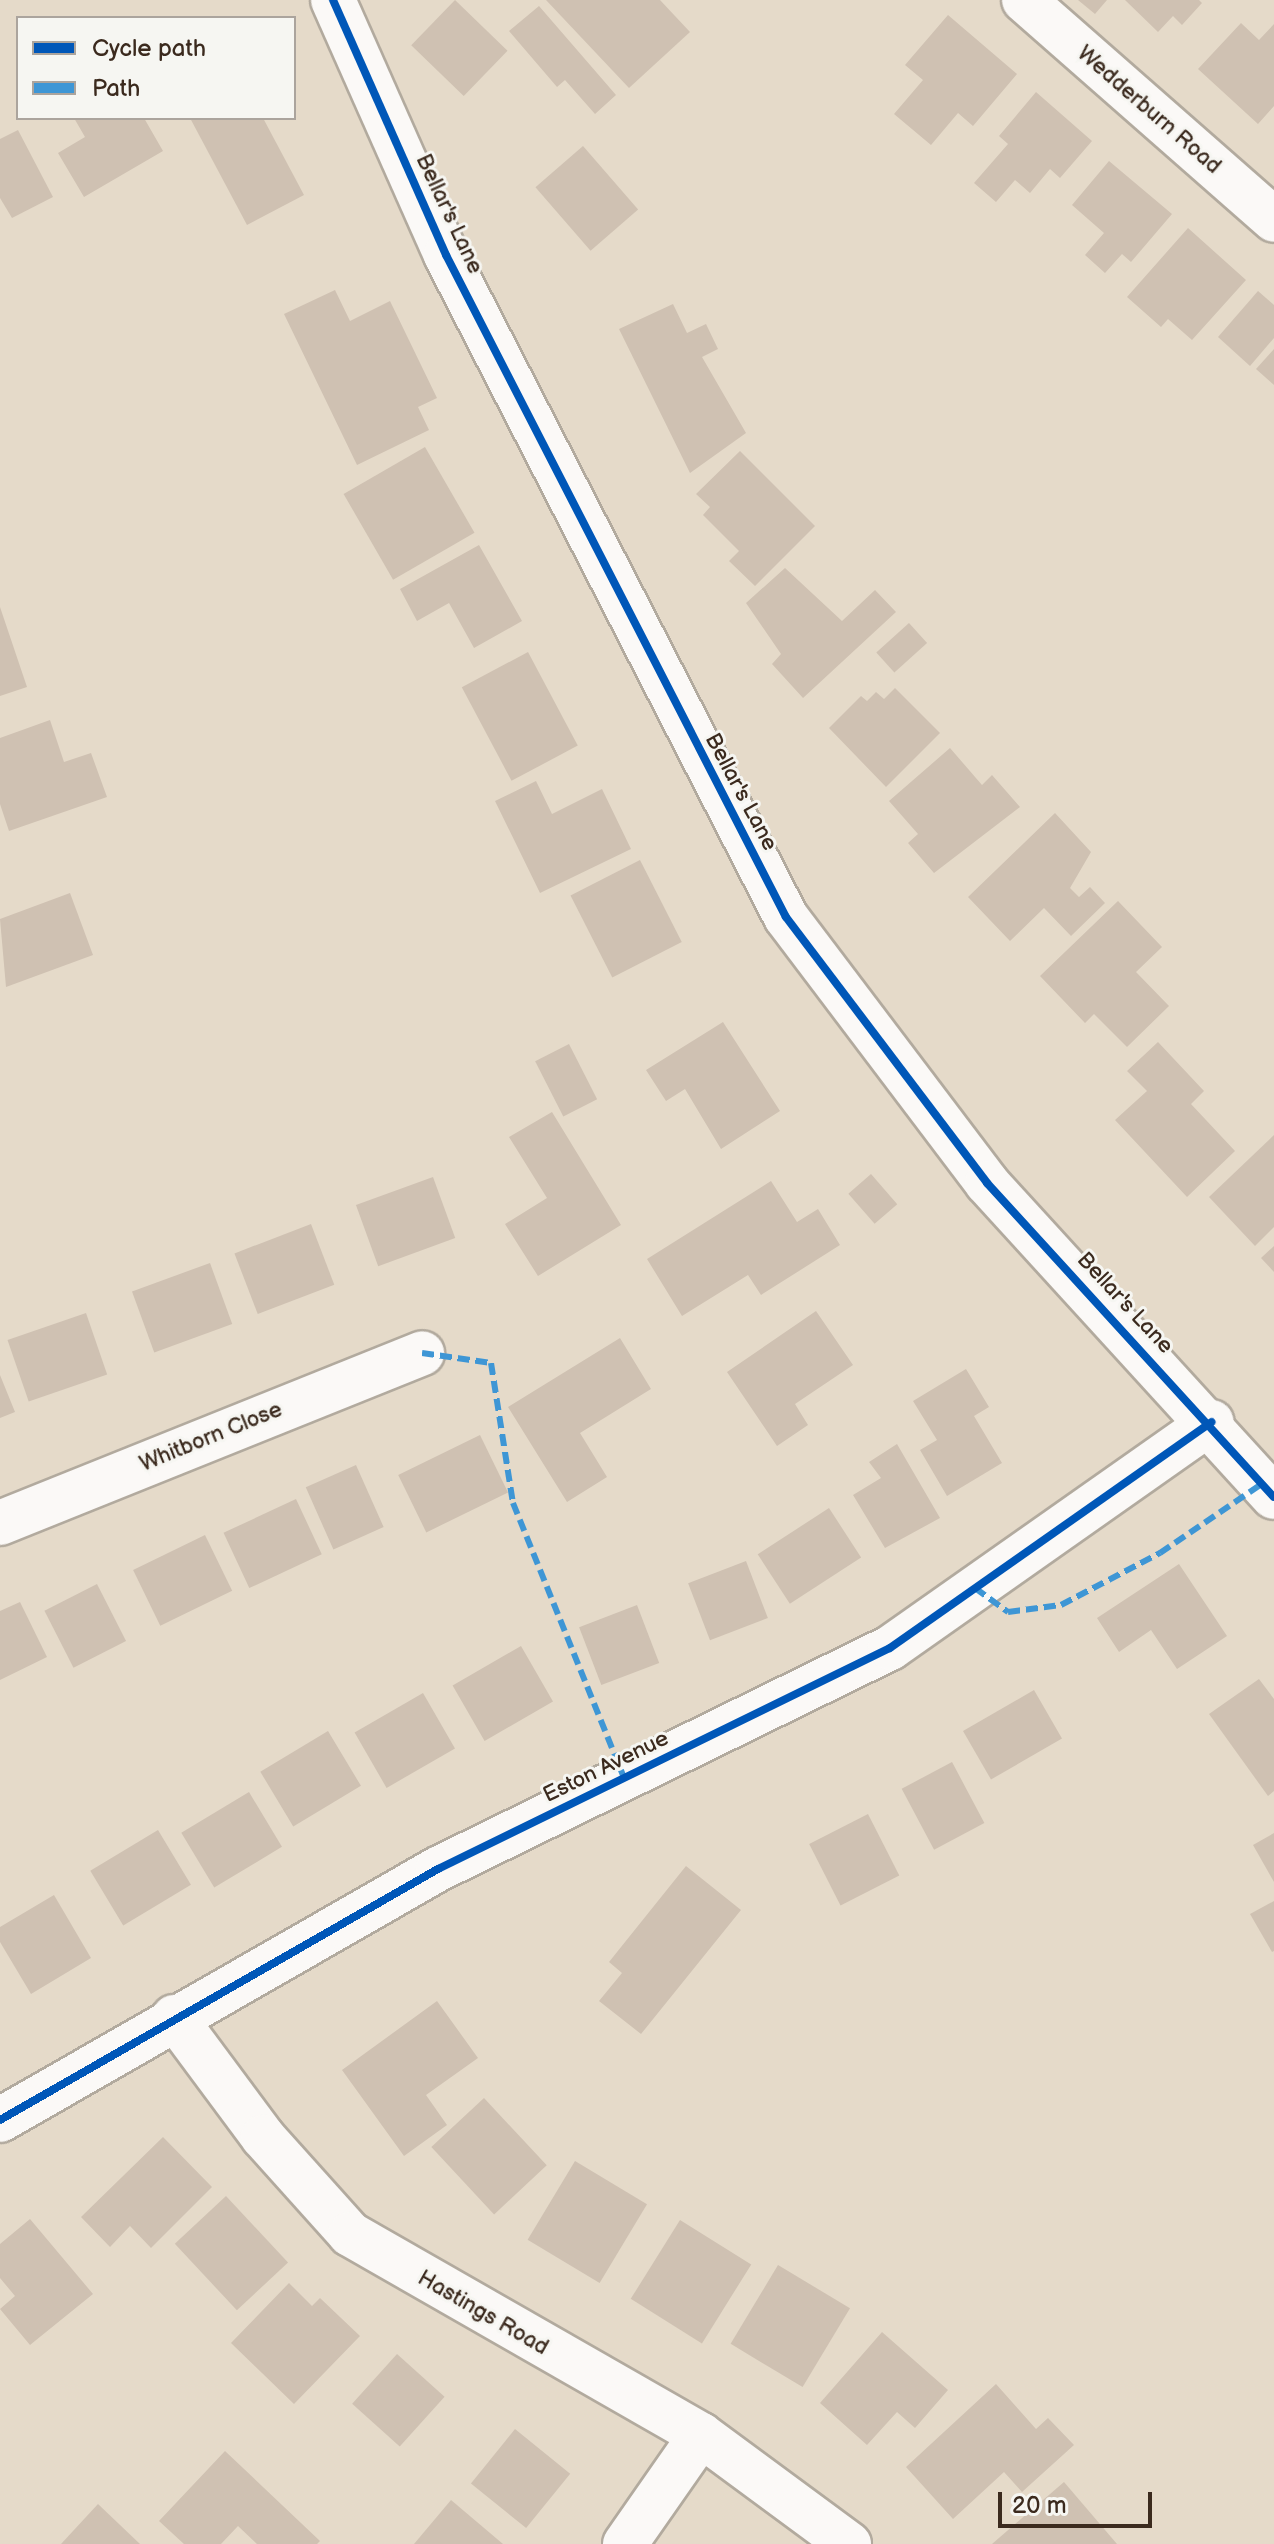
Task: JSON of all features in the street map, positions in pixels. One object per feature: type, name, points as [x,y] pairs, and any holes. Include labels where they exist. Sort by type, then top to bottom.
[{"type":"street","name":"Bellar's Lane","points":[[333,0],[446,255],[786,917],[987,1183],[1212,1422],[1274,1497]]},
{"type":"street","name":"Wedderburn Road","points":[[1024,0],[1274,220]]},
{"type":"street","name":"Whitborn Close","points":[[0,1523],[422,1353]]},
{"type":"street","name":"Eston Avenue","points":[[0,2120],[174,2017],[438,1869],[890,1648],[1212,1422]]},
{"type":"street","name":"Hastings Road","points":[[174,2017],[263,2137],[350,2234],[701,2435],[849,2544]]},
{"type":"street","points":[[625,2544],[701,2435]]},
{"type":"building","points":[[455,0],[508,51],[464,96],[411,45]]},
{"type":"building","points":[[546,0],[660,0],[690,32],[629,88]]},
{"type":"building","points":[[1078,0],[1107,0],[1095,14]]},
{"type":"building","points":[[1125,0],[1199,0],[1202,3],[1182,25],[1173,16],[1158,32]]},
{"type":"building","points":[[539,6],[616,95],[595,114],[565,80],[557,87],[509,31]]},
{"type":"building","points":[[948,15],[1017,74],[973,126],[958,113],[931,145],[894,114],[923,80],[905,65]]},
{"type":"building","points":[[1241,23],[1259,40],[1274,24],[1274,106],[1258,124],[1198,69]]},
{"type":"building","points":[[1036,92],[1092,141],[1060,178],[1050,169],[1030,193],[1015,180],[996,202],[974,183],[1008,144],[999,136]]},
{"type":"building","points":[[75,120],[145,120],[163,151],[84,197],[58,153],[85,137]]},
{"type":"building","points":[[191,120],[264,120],[304,195],[247,225]]},
{"type":"building","points":[[18,130],[53,197],[12,218],[0,198],[0,139]]},
{"type":"building","points":[[583,146],[638,209],[591,251],[535,187]]},
{"type":"building","points":[[1109,161],[1172,214],[1131,262],[1122,254],[1105,273],[1085,255],[1104,233],[1072,205]]},
{"type":"building","points":[[1188,228],[1246,280],[1192,340],[1168,319],[1161,327],[1127,297]]},
{"type":"building","points":[[335,290],[350,321],[390,301],[437,398],[418,407],[429,430],[357,465],[284,314]]},
{"type":"building","points":[[1258,291],[1274,305],[1274,338],[1250,366],[1218,337]]},
{"type":"building","points":[[673,304],[687,333],[706,324],[718,349],[702,357],[746,433],[690,473],[619,329]]},
{"type":"building","points":[[1274,349],[1274,385],[1256,369]]},
{"type":"building","points":[[425,447],[474,533],[393,580],[344,494]]},
{"type":"building","points":[[740,451],[815,526],[755,586],[729,561],[739,551],[703,515],[710,507],[696,494]]},
{"type":"building","points":[[479,545],[522,621],[474,648],[449,603],[417,621],[400,589]]},
{"type":"building","points":[[785,568],[842,621],[875,590],[896,612],[803,698],[772,664],[781,654],[746,603]]},
{"type":"building","points":[[0,607],[27,687],[0,696]]},
{"type":"building","points":[[909,623],[927,643],[894,673],[876,652]]},
{"type":"building","points":[[528,652],[578,746],[512,781],[462,687]]},
{"type":"building","points":[[895,688],[940,733],[886,787],[829,728],[861,696],[867,701],[876,692],[884,699]]},
{"type":"building","points":[[50,720],[64,762],[91,753],[107,797],[9,831],[0,804],[0,738]]},
{"type":"building","points":[[950,748],[982,785],[992,775],[1020,807],[934,873],[908,843],[918,834],[889,801]]},
{"type":"building","points":[[536,781],[552,814],[602,789],[631,849],[540,893],[495,801]]},
{"type":"building","points":[[1055,813],[1091,852],[1070,888],[1079,897],[1090,887],[1105,903],[1071,936],[1044,908],[1010,941],[968,897]]},
{"type":"building","points":[[640,860],[682,942],[612,977],[571,895]]},
{"type":"building","points":[[70,893],[93,955],[6,987],[0,919]]},
{"type":"building","points":[[1118,901],[1162,947],[1136,972],[1169,1006],[1127,1047],[1094,1014],[1085,1023],[1040,976]]},
{"type":"building","points":[[723,1022],[780,1111],[721,1149],[685,1089],[666,1101],[646,1070]]},
{"type":"building","points":[[1158,1042],[1204,1091],[1191,1104],[1235,1151],[1187,1197],[1115,1120],[1147,1091],[1127,1071]]},
{"type":"building","points":[[569,1044],[597,1099],[563,1116],[535,1061]]},
{"type":"building","points":[[552,1112],[621,1225],[538,1276],[505,1224],[547,1198],[509,1137]]},
{"type":"building","points":[[1274,1135],[1274,1227],[1255,1246],[1209,1197]]},
{"type":"building","points":[[871,1174],[897,1204],[875,1224],[848,1194]]},
{"type":"building","points":[[433,1177],[455,1238],[378,1266],[356,1205]]},
{"type":"building","points":[[771,1181],[797,1222],[818,1209],[840,1245],[761,1295],[748,1275],[682,1316],[647,1259]]},
{"type":"building","points":[[311,1224],[334,1285],[258,1314],[234,1253]]},
{"type":"building","points":[[1274,1246],[1274,1272],[1261,1258]]},
{"type":"building","points":[[210,1263],[232,1324],[154,1352],[132,1291]]},
{"type":"building","points":[[816,1311],[853,1365],[795,1404],[808,1425],[777,1446],[727,1372]]},
{"type":"building","points":[[86,1313],[107,1374],[29,1401],[8,1340]]},
{"type":"building","points":[[620,1338],[651,1389],[580,1433],[607,1477],[567,1502],[508,1407]]},
{"type":"building","points":[[966,1369],[989,1407],[974,1416],[1002,1463],[947,1496],[920,1450],[937,1440],[913,1401]]},
{"type":"building","points":[[0,1375],[15,1412],[0,1418]]},
{"type":"building","points":[[480,1435],[508,1493],[426,1532],[398,1475]]},
{"type":"building","points":[[897,1444],[940,1518],[885,1548],[853,1495],[881,1478],[869,1462]]},
{"type":"building","points":[[356,1465],[384,1527],[333,1549],[306,1487]]},
{"type":"building","points":[[296,1499],[322,1554],[249,1588],[223,1533]]},
{"type":"building","points":[[829,1508],[861,1557],[790,1604],[758,1554]]},
{"type":"building","points":[[205,1535],[232,1591],[160,1626],[133,1570]]},
{"type":"building","points":[[746,1561],[768,1618],[710,1640],[688,1583]]},
{"type":"building","points":[[1179,1564],[1227,1636],[1177,1669],[1151,1630],[1119,1652],[1097,1618]]},
{"type":"building","points":[[97,1584],[126,1641],[73,1668],[44,1611]]},
{"type":"building","points":[[20,1602],[47,1657],[0,1680],[0,1611]]},
{"type":"building","points":[[637,1605],[659,1663],[601,1685],[579,1627]]},
{"type":"building","points":[[521,1646],[553,1701],[485,1741],[453,1686]]},
{"type":"building","points":[[1259,1679],[1274,1699],[1274,1791],[1268,1796],[1209,1714]]},
{"type":"building","points":[[1034,1690],[1062,1738],[991,1779],[963,1731]]},
{"type":"building","points":[[423,1693],[455,1748],[387,1788],[355,1732]]},
{"type":"building","points":[[328,1731],[361,1786],[293,1827],[260,1772]]},
{"type":"building","points":[[952,1762],[984,1823],[934,1850],[902,1789]]},
{"type":"building","points":[[249,1792],[282,1847],[214,1888],[181,1833]]},
{"type":"building","points":[[868,1814],[899,1875],[841,1905],[809,1844]]},
{"type":"building","points":[[158,1830],[191,1885],[123,1926],[90,1871]]},
{"type":"building","points":[[1274,1833],[1274,1882],[1253,1845]]},
{"type":"building","points":[[686,1866],[741,1910],[641,2034],[599,2001],[622,1973],[609,1962]]},
{"type":"building","points":[[54,1895],[91,1958],[31,1994],[0,1942],[0,1927]]},
{"type":"building","points":[[1274,1901],[1274,1951],[1272,1952],[1250,1914]]},
{"type":"building","points":[[437,2001],[478,2058],[426,2095],[447,2125],[404,2156],[342,2070]]},
{"type":"building","points":[[484,2098],[547,2165],[494,2214],[431,2147]]},
{"type":"building","points":[[163,2137],[212,2187],[151,2248],[130,2226],[110,2247],[81,2217]]},
{"type":"building","points":[[575,2161],[647,2204],[600,2283],[528,2240]]},
{"type":"building","points":[[226,2196],[288,2263],[237,2310],[175,2244]]},
{"type":"building","points":[[30,2219],[93,2294],[30,2345],[0,2309],[15,2296],[0,2278],[0,2244]]},
{"type":"building","points":[[680,2220],[751,2265],[702,2343],[631,2299]]},
{"type":"building","points":[[778,2265],[850,2308],[803,2387],[731,2344]]},
{"type":"building","points":[[289,2283],[312,2306],[320,2298],[360,2336],[294,2404],[231,2343]]},
{"type":"building","points":[[882,2332],[948,2390],[915,2428],[897,2412],[867,2445],[820,2403]]},
{"type":"building","points":[[397,2354],[445,2397],[400,2447],[352,2404]]},
{"type":"building","points":[[996,2384],[1036,2429],[1048,2418],[1074,2445],[1022,2492],[1004,2472],[953,2519],[906,2467]]},
{"type":"building","points":[[515,2429],[570,2474],[526,2528],[471,2483]]},
{"type":"building","points":[[225,2451],[320,2541],[317,2544],[257,2544],[238,2526],[221,2544],[184,2544],[159,2521]]},
{"type":"building","points":[[1064,2482],[1117,2544],[992,2544]]},
{"type":"building","points":[[451,2500],[503,2544],[414,2544]]},
{"type":"building","points":[[98,2504],[140,2544],[61,2544]]},
{"type":"marked path","points":[[422,1353],[491,1363],[513,1503],[624,1778]]},
{"type":"marked path","points":[[975,1588],[1008,1612],[1061,1605],[1160,1553],[1263,1483]]},
{"type":"cycle path","points":[[333,0],[446,255],[786,917],[987,1183],[1274,1497]]},
{"type":"cycle path","points":[[0,2120],[438,1869],[890,1648],[1212,1422]]}]
